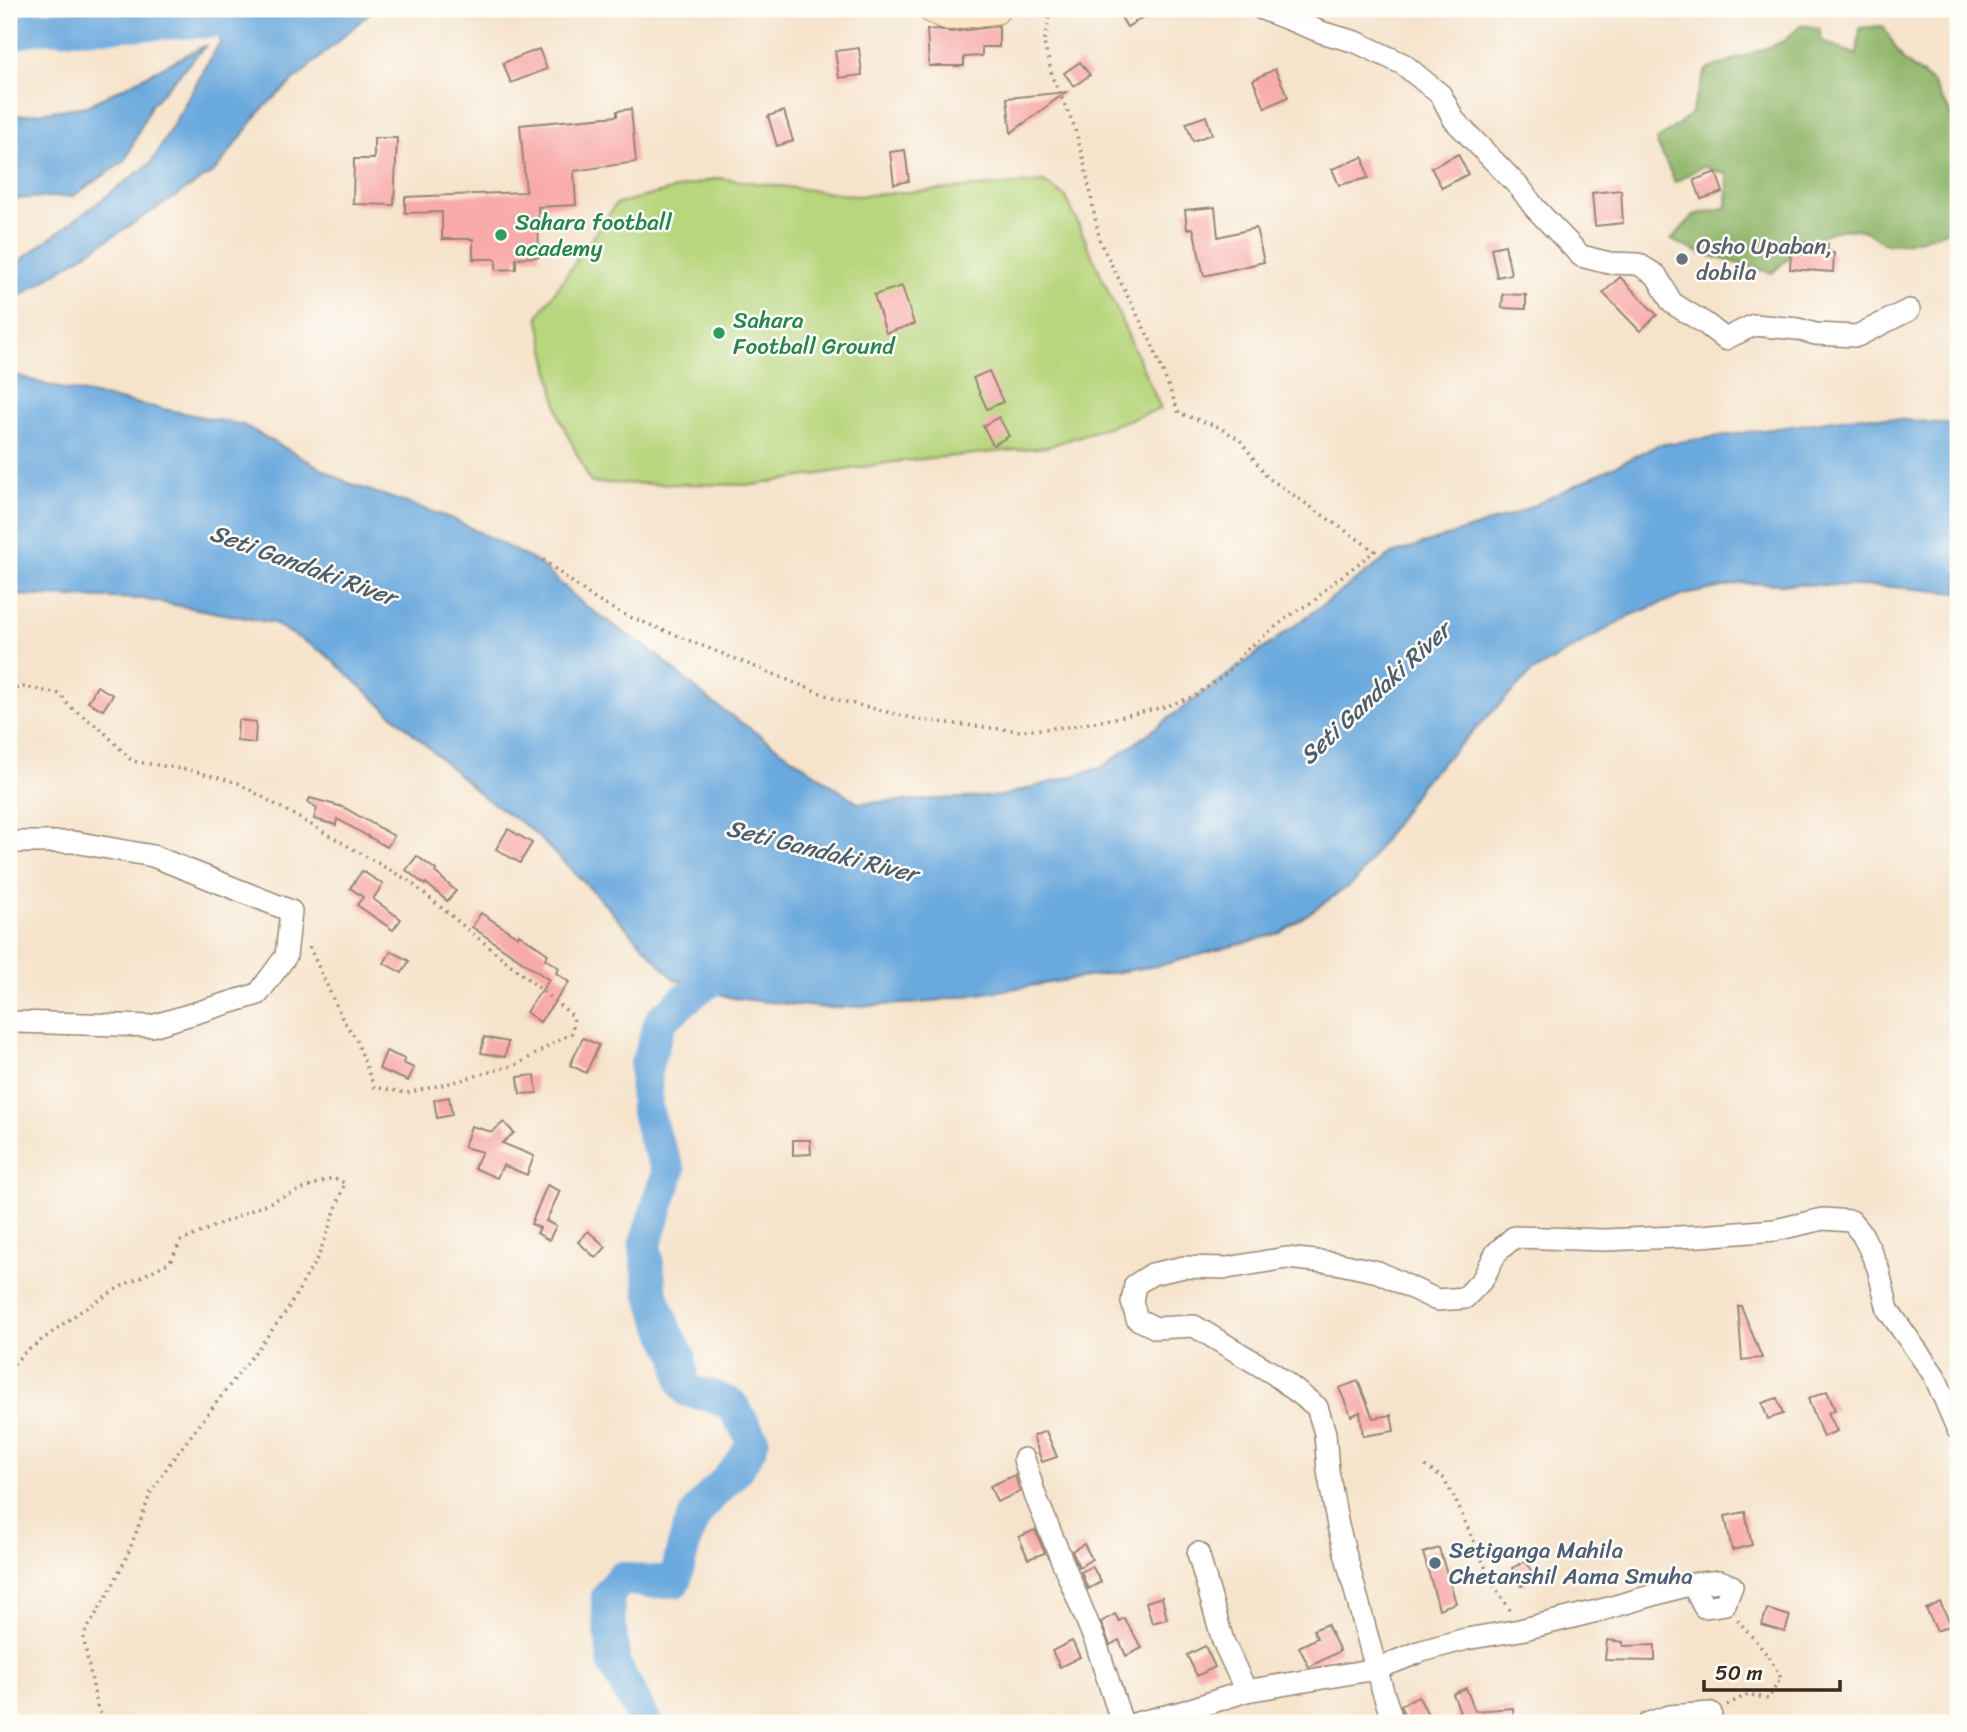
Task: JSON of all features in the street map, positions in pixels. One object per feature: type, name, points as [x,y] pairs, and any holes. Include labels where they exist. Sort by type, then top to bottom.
[{"type":"main road","points":[[934,9],[949,15],[995,9]]},
{"type":"street","points":[[1262,9],[1324,33],[1356,42],[1403,64],[1441,95],[1454,120],[1581,256],[1609,263],[1638,264],[1656,275],[1672,303],[1725,339],[1754,325],[1857,337],[1909,310]]},
{"type":"street","points":[[9,842],[74,842],[153,856],[291,911],[286,956],[258,994],[152,1026],[9,1020]]},
{"type":"street","points":[[1393,1723],[1338,1526],[1328,1471],[1325,1433],[1317,1407],[1274,1374],[1194,1326],[1156,1328],[1137,1319],[1132,1302],[1135,1285],[1152,1274],[1184,1267],[1227,1268],[1286,1258],[1336,1263],[1378,1272],[1437,1300],[1465,1298],[1483,1279],[1496,1253],[1514,1237],[1604,1240],[1701,1236],[1776,1230],[1823,1219],[1851,1221],[1862,1234],[1878,1268],[1888,1310],[1934,1375],[1958,1430]]},
{"type":"street","points":[[1024,1459],[1035,1495],[1096,1643],[1122,1723]]},
{"type":"street","points":[[1198,1553],[1223,1641],[1246,1691]]},
{"type":"street","points":[[1137,1723],[1182,1712],[1246,1691],[1376,1669],[1422,1651],[1466,1639],[1520,1630],[1638,1601],[1692,1584],[1720,1581],[1732,1586],[1724,1604]]},
{"type":"street","points":[[1649,1723],[1669,1716],[1711,1713]]},
{"type":"path","points":[[543,560],[596,600],[623,614],[815,692],[920,720],[1020,731],[1106,720],[1164,707],[1195,696],[1227,673],[1246,650],[1293,613],[1314,601],[1336,580],[1375,551],[1266,477],[1240,440],[1219,427],[1179,413],[1151,342],[1100,242],[1083,157],[1073,123],[1053,79],[1044,43],[1051,9]]},
{"type":"path","points":[[9,690],[24,687],[60,694],[70,707],[102,730],[132,761],[194,771],[237,783],[409,881],[574,1017],[572,1033],[518,1064],[454,1082],[407,1093],[374,1087],[356,1039],[342,1018],[291,911]]},
{"type":"path","points":[[9,1369],[23,1354],[78,1313],[120,1287],[170,1262],[181,1241],[332,1178],[345,1183],[319,1255],[286,1311],[170,1463],[151,1492],[130,1549],[111,1589],[83,1636],[97,1706],[105,1723]]},
{"type":"path","points":[[1424,1465],[1443,1478],[1463,1516],[1490,1580],[1509,1607],[1520,1630]]},
{"type":"path","points":[[1711,1713],[1748,1694],[1768,1699],[1781,1678],[1769,1657],[1724,1604]]},
{"type":"green space","points":[[1800,25],[1819,28],[1822,41],[1857,55],[1860,28],[1883,26],[1903,60],[1932,82],[1949,111],[1958,134],[1958,227],[1898,244],[1883,242],[1861,230],[1836,231],[1801,248],[1772,273],[1700,253],[1671,240],[1694,215],[1727,207],[1728,175],[1703,166],[1675,182],[1656,141],[1690,115],[1706,70],[1785,41]]},
{"type":"green space","points":[[718,178],[857,196],[1044,182],[1066,197],[1161,409],[1047,447],[893,462],[753,485],[591,483],[560,419],[538,316],[577,260],[575,244],[589,243],[616,204]]},
{"type":"water","points":[[221,9],[374,9],[262,109],[215,171],[9,303],[9,269],[152,162],[220,42]]},
{"type":"water","points":[[206,45],[151,105],[125,161],[73,196],[9,199],[9,117],[87,106]]},
{"type":"water","name":"Seti Gandaki River","points":[[9,373],[54,387],[243,425],[348,483],[453,519],[537,562],[583,604],[657,655],[710,701],[858,803],[1001,796],[1101,768],[1392,554],[1518,513],[1658,445],[1862,416],[1958,425],[1958,593],[1894,587],[1743,583],[1684,595],[1631,615],[1531,673],[1423,782],[1356,881],[1280,933],[1162,965],[922,1003],[826,1008],[732,998],[674,979],[585,883],[530,829],[481,795],[324,653],[273,623],[142,599],[9,595]]},
{"type":"building","points":[[1116,9],[1156,9],[1127,27]]},
{"type":"building","points":[[999,26],[999,47],[982,47],[982,56],[964,57],[964,66],[929,66],[927,30],[951,32]]},
{"type":"building","points":[[859,48],[862,75],[839,78],[835,51]]},
{"type":"building","points":[[539,49],[547,69],[511,83],[503,63]]},
{"type":"building","points":[[1080,62],[1090,75],[1074,86],[1064,73]]},
{"type":"building","points":[[1275,69],[1288,97],[1265,108],[1253,80]]},
{"type":"building","points":[[1066,92],[1011,133],[1007,98]]},
{"type":"building","points":[[631,109],[636,162],[574,171],[576,205],[538,207],[539,257],[516,258],[516,269],[496,270],[496,259],[473,259],[473,239],[442,239],[442,212],[405,213],[405,197],[526,192],[520,125],[617,116],[617,111]]},
{"type":"building","points":[[784,111],[793,141],[777,146],[768,116]]},
{"type":"building","points":[[1206,116],[1212,134],[1193,141],[1186,123]]},
{"type":"building","points":[[374,138],[397,138],[394,205],[353,204],[354,159],[374,159]]},
{"type":"building","points":[[905,150],[909,181],[894,184],[890,152]]},
{"type":"building","points":[[1458,154],[1468,174],[1442,188],[1431,168]]},
{"type":"building","points":[[1363,157],[1368,178],[1339,185],[1332,169]]},
{"type":"building","points":[[1716,172],[1723,192],[1701,199],[1694,180]]},
{"type":"building","points":[[1621,190],[1623,223],[1595,226],[1592,193]]},
{"type":"building","points":[[1215,207],[1218,237],[1256,228],[1264,262],[1204,276],[1193,228],[1187,229],[1185,210]]},
{"type":"building","points":[[1799,242],[1828,244],[1827,253],[1834,253],[1833,272],[1790,269],[1791,250],[1799,250]]},
{"type":"building","points":[[1505,245],[1511,274],[1497,277],[1491,248]]},
{"type":"building","points":[[1620,277],[1657,315],[1640,331],[1603,293]]},
{"type":"building","points":[[902,286],[914,324],[886,333],[874,295]]},
{"type":"building","points":[[1503,294],[1526,295],[1526,309],[1502,308]]},
{"type":"building","points":[[989,371],[1003,402],[987,409],[973,378]]},
{"type":"building","points":[[999,417],[1009,436],[993,445],[983,426]]},
{"type":"building","points":[[97,686],[113,695],[103,710],[88,702]]},
{"type":"building","points":[[238,720],[256,722],[255,743],[237,741]]},
{"type":"building","points":[[310,798],[343,807],[394,836],[387,847],[337,819],[336,825],[314,819],[317,808],[308,802]]},
{"type":"building","points":[[508,829],[532,843],[520,863],[496,849]]},
{"type":"building","points":[[417,856],[436,870],[435,872],[456,891],[447,901],[406,870]]},
{"type":"building","points":[[362,871],[383,884],[373,899],[401,919],[393,930],[357,905],[363,897],[350,888]]},
{"type":"building","points":[[481,913],[548,954],[545,959],[559,968],[556,973],[569,982],[540,1022],[526,1012],[549,980],[472,927]]},
{"type":"building","points":[[391,951],[409,961],[402,973],[384,963]]},
{"type":"building","points":[[484,1037],[508,1042],[505,1057],[481,1053]]},
{"type":"building","points":[[583,1038],[599,1045],[586,1073],[570,1065]]},
{"type":"building","points":[[386,1051],[405,1059],[403,1063],[414,1068],[408,1081],[379,1069]]},
{"type":"building","points":[[535,1075],[537,1093],[520,1094],[518,1077]]},
{"type":"building","points":[[449,1097],[452,1115],[437,1118],[434,1100]]},
{"type":"building","points":[[504,1122],[514,1133],[502,1143],[534,1156],[527,1175],[503,1165],[497,1178],[474,1168],[482,1152],[464,1147],[471,1126],[492,1132]]},
{"type":"building","points":[[793,1140],[810,1140],[811,1154],[793,1155]]},
{"type":"building","points":[[547,1185],[560,1191],[546,1221],[556,1226],[549,1240],[537,1233],[540,1228],[531,1224]]},
{"type":"building","points":[[588,1231],[606,1247],[596,1258],[578,1242]]},
{"type":"building","points":[[1738,1306],[1741,1306],[1762,1358],[1742,1360]]},
{"type":"building","points":[[1358,1381],[1373,1418],[1391,1415],[1394,1431],[1363,1436],[1360,1412],[1351,1416],[1339,1388]]},
{"type":"building","points":[[1827,1391],[1835,1410],[1828,1413],[1837,1431],[1823,1437],[1808,1399]]},
{"type":"building","points":[[1777,1398],[1783,1414],[1768,1419],[1762,1403]]},
{"type":"building","points":[[1046,1431],[1057,1457],[1042,1462],[1033,1436]]},
{"type":"building","points":[[1015,1475],[1020,1492],[997,1502],[990,1486]]},
{"type":"building","points":[[1745,1512],[1752,1545],[1732,1550],[1725,1516]]},
{"type":"building","points":[[1035,1530],[1045,1553],[1028,1559],[1019,1537]]},
{"type":"building","points":[[1084,1544],[1092,1559],[1079,1567],[1072,1551]]},
{"type":"building","points":[[1439,1548],[1456,1603],[1439,1609],[1423,1553]]},
{"type":"building","points":[[1526,1561],[1535,1579],[1521,1586],[1512,1568]]},
{"type":"building","points":[[1092,1566],[1101,1582],[1088,1589],[1081,1572]]},
{"type":"building","points":[[1162,1597],[1167,1619],[1152,1623],[1146,1602]]},
{"type":"building","points":[[1940,1602],[1951,1625],[1937,1631],[1926,1609]]},
{"type":"building","points":[[1767,1609],[1790,1616],[1785,1632],[1762,1625]]},
{"type":"building","points":[[1115,1614],[1119,1621],[1124,1618],[1142,1648],[1126,1656],[1119,1640],[1110,1645],[1101,1622]]},
{"type":"building","points":[[1327,1624],[1340,1651],[1309,1667],[1299,1647],[1317,1638],[1313,1630]]},
{"type":"building","points":[[1607,1640],[1623,1642],[1623,1646],[1655,1645],[1655,1661],[1605,1660]]},
{"type":"building","points":[[1072,1641],[1080,1657],[1060,1667],[1052,1651]]},
{"type":"building","points":[[1205,1646],[1215,1667],[1197,1676],[1187,1655]]},
{"type":"building","points":[[1466,1688],[1475,1711],[1513,1708],[1514,1723],[1456,1723],[1456,1713],[1460,1712],[1453,1694]]},
{"type":"building","points":[[1418,1696],[1433,1723],[1406,1722],[1401,1705]]},
{"type":"waterway","points":[[9,35],[34,28],[220,21],[242,9]]},
{"type":"waterway","points":[[646,1723],[614,1664],[607,1597],[621,1578],[648,1582],[675,1581],[693,1520],[704,1503],[735,1472],[753,1440],[732,1405],[711,1396],[688,1391],[683,1382],[680,1357],[651,1292],[645,1245],[669,1171],[654,1137],[646,1106],[646,1066],[661,1020],[700,987],[738,966]]},
{"type":"place","name":"Sahara football academy","points":[[501,235]]},
{"type":"place","name":"Osho Upaban, dobila","points":[[1682,259]]},
{"type":"place","name":"Sahara Football Ground","points":[[719,333]]},
{"type":"place","name":"Setiganga Mahila Chetanshil Aama Smuha","points":[[1435,1563]]}]
